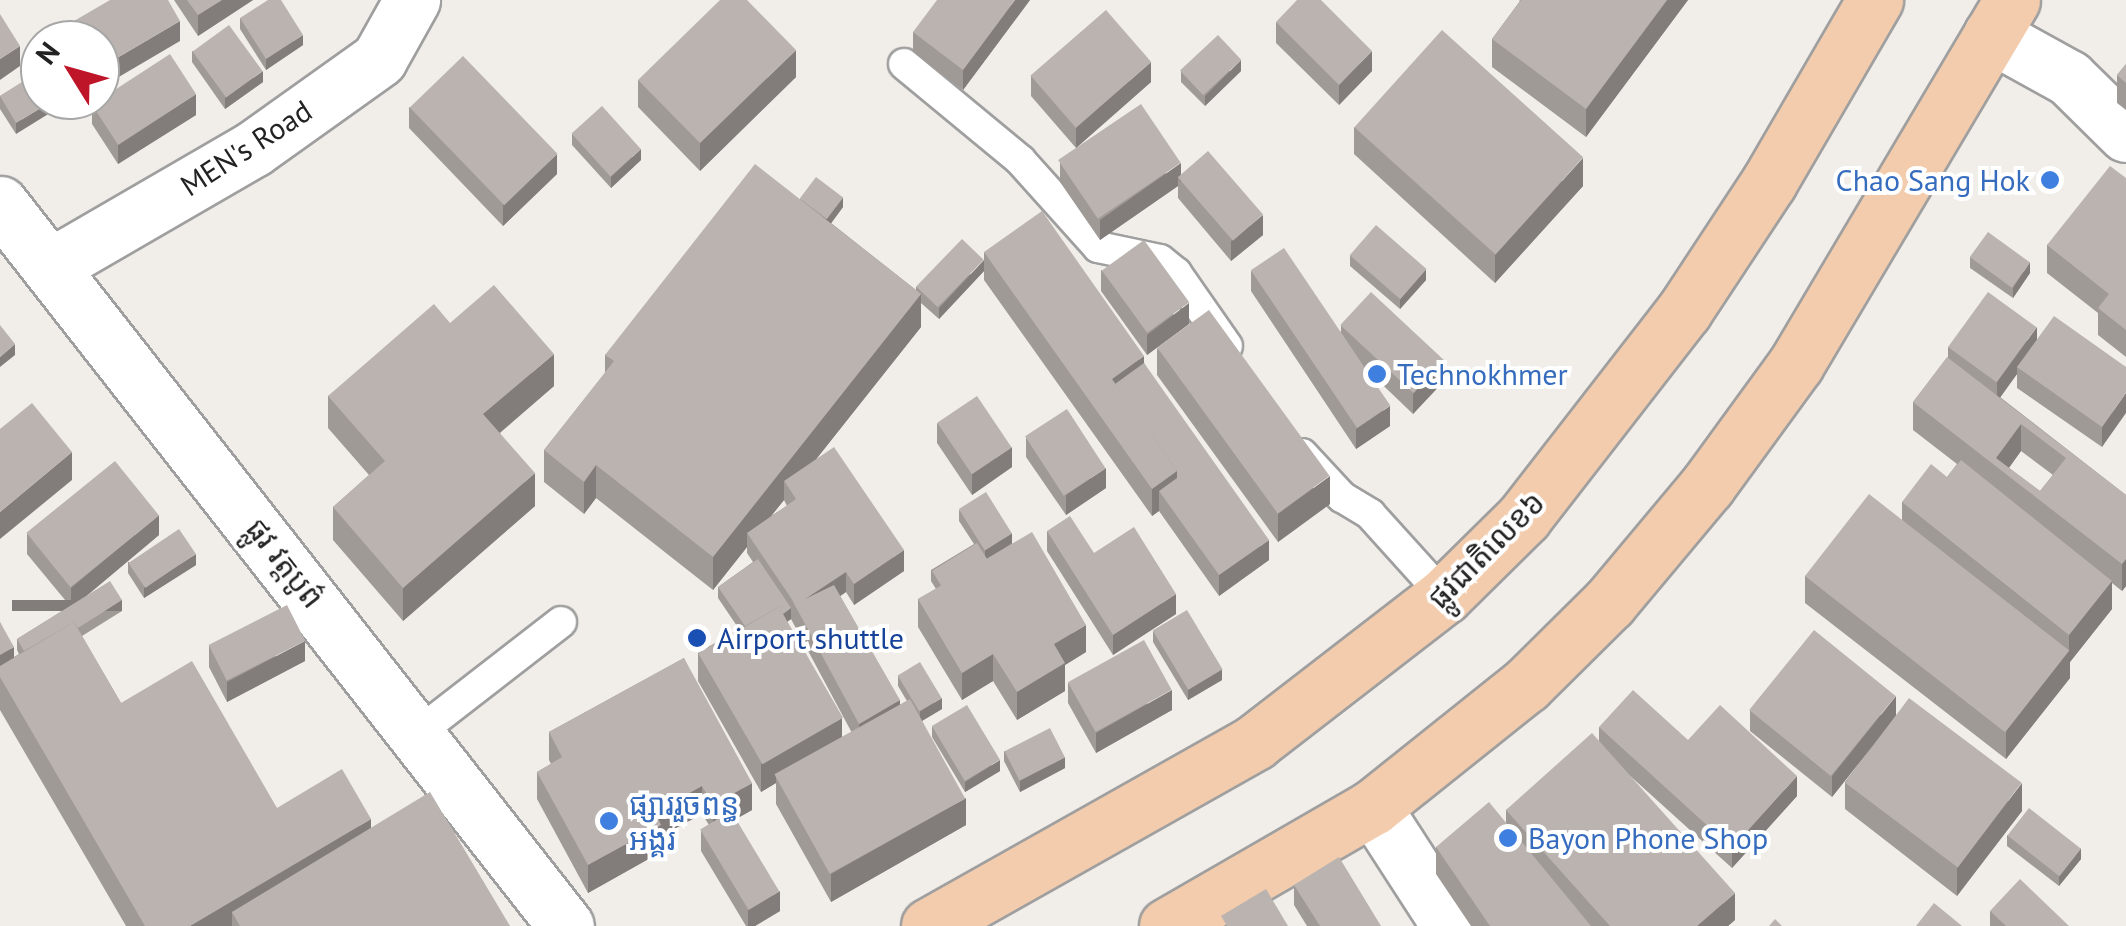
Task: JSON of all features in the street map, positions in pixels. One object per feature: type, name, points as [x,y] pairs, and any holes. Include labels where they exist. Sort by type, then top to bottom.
[{"type":"main road","name":"ផ្លូវជាតិលេខ៦","points":[[929,926],[1255,742],[1444,596],[1524,517],[1672,326],[1770,182],[1870,2]]},
{"type":"main road","points":[[1167,926],[1373,807],[1526,685],[1609,603],[1706,486],[1796,364],[2001,18]]},
{"type":"street","name":"MEN's Road","points":[[52,266],[252,149],[379,59],[412,0]]},
{"type":"street","points":[[2001,18],[2126,134]]},
{"type":"street","name":"ផ្លូវ វត្តបូព៌","points":[[0,204],[418,732],[566,926]]},
{"type":"street","points":[[1373,807],[1450,926]]},
{"type":"lane","points":[[904,64],[1012,153],[1098,248],[1160,260],[1176,273],[1240,365]]},
{"type":"lane","points":[[1283,427],[1342,497],[1370,514],[1444,596]]},
{"type":"lane","points":[[418,732],[561,622]]},
{"type":"building","points":[[110,0],[168,0],[180,21],[120,56],[120,20],[76,20]]},
{"type":"building","points":[[187,0],[222,0],[198,15]]},
{"type":"building","points":[[268,0],[281,0],[303,35],[266,59],[240,18]]},
{"type":"building","points":[[720,0],[747,0],[796,50],[700,143],[638,80]]},
{"type":"building","points":[[937,0],[1015,0],[963,70],[913,32]]},
{"type":"building","points":[[1297,0],[1321,0],[1372,51],[1339,85],[1276,22]]},
{"type":"building","points":[[1521,0],[1667,0],[1586,109],[1492,39]]},
{"type":"building","points":[[1106,10],[1151,62],[1076,128],[1031,76]]},
{"type":"building","points":[[0,14],[20,46],[0,59]]},
{"type":"building","points":[[229,25],[263,71],[226,98],[193,51]]},
{"type":"building","points":[[1442,30],[1583,157],[1496,254],[1354,127]]},
{"type":"building","points":[[1218,35],[1241,60],[1203,95],[1180,70]]},
{"type":"building","points":[[170,54],[196,94],[118,145],[102,120],[120,120],[120,86]]},
{"type":"building","points":[[463,56],[557,154],[504,205],[410,107]]},
{"type":"building","points":[[2126,64],[2126,83],[2117,75]]},
{"type":"building","points":[[20,84],[21,120],[16,123],[0,96]]},
{"type":"building","points":[[1141,104],[1181,163],[1098,219],[1058,160]]},
{"type":"building","points":[[602,106],[641,149],[610,177],[572,133]]},
{"type":"building","points":[[1208,151],[1263,214],[1233,241],[1178,177]]},
{"type":"building","points":[[755,164],[921,294],[713,557],[596,465],[584,482],[544,450],[614,361],[605,355]]},
{"type":"building","points":[[2110,166],[2126,178],[2126,330],[2098,308],[2109,294],[2047,245]]},
{"type":"building","points":[[816,177],[843,197],[827,219],[800,199]]},
{"type":"building","points":[[1042,211],[1144,356],[1112,379],[1177,471],[1152,489],[984,252]]},
{"type":"building","points":[[1376,225],[1427,269],[1400,299],[1350,255]]},
{"type":"building","points":[[1988,232],[2030,263],[2012,288],[1970,257]]},
{"type":"building","points":[[962,239],[984,260],[938,307],[916,286]]},
{"type":"building","points":[[1144,240],[1189,302],[1147,333],[1102,271]]},
{"type":"building","points":[[1284,248],[1390,406],[1357,428],[1251,270]]},
{"type":"building","points":[[494,285],[554,354],[483,414],[535,473],[403,588],[333,507],[385,461],[328,396],[434,304],[450,323]]},
{"type":"building","points":[[1371,292],[1444,360],[1413,393],[1340,325]]},
{"type":"building","points":[[1988,292],[2037,327],[1997,382],[1948,347]]},
{"type":"building","points":[[1209,310],[1329,476],[1278,513],[1157,348]]},
{"type":"building","points":[[2054,316],[2126,367],[2126,393],[2102,427],[2017,367]]},
{"type":"building","points":[[0,325],[15,344],[0,357]]},
{"type":"building","points":[[1947,357],[2126,495],[2126,559],[2122,564],[1913,402]],"holes":[[[2021,424],[2066,458],[2040,491],[1996,458]]]},
{"type":"building","points":[[1144,363],[1269,540],[1219,575],[1159,491],[1177,478],[1177,471],[1115,384]]},
{"type":"building","points":[[977,396],[1012,447],[972,474],[937,423]]},
{"type":"building","points":[[32,403],[72,452],[0,512],[0,429]]},
{"type":"building","points":[[1067,409],[1106,469],[1064,496],[1025,436]]},
{"type":"building","points":[[834,447],[904,550],[854,584],[846,572],[805,599],[834,585],[900,700],[859,724],[791,598],[747,533],[796,499],[784,481]]},
{"type":"building","points":[[1961,460],[2112,581],[2069,635],[1902,502],[1931,464],[1947,477]]},
{"type":"building","points":[[115,461],[159,515],[70,587],[26,533]]},
{"type":"building","points":[[986,492],[1012,534],[985,551],[959,509]]},
{"type":"building","points":[[1869,494],[2069,650],[2005,732],[1805,576]]},
{"type":"building","points":[[1070,516],[1094,553],[1134,527],[1176,594],[1113,635],[1047,531]]},
{"type":"building","points":[[179,529],[196,554],[145,588],[128,563]]},
{"type":"building","points":[[1032,532],[1086,625],[1054,644],[1065,663],[1017,692],[993,654],[962,673],[918,599]]},
{"type":"building","points":[[977,543],[987,559],[942,587],[932,571]]},
{"type":"building","points":[[758,559],[791,608],[783,614],[779,607],[745,626],[718,587]]},
{"type":"building","points":[[110,581],[122,600],[78,628],[74,622],[24,651],[17,639]]},
{"type":"building","points":[[287,605],[305,641],[227,681],[209,645]]},
{"type":"building","points":[[779,607],[843,718],[762,764],[698,654]]},
{"type":"building","points":[[1187,610],[1223,669],[1188,690],[1153,631]]},
{"type":"building","points":[[0,622],[14,647],[0,655]]},
{"type":"building","points":[[74,622],[121,703],[192,661],[277,808],[342,769],[371,819],[190,926],[145,926],[0,677],[0,666]]},
{"type":"building","points":[[1814,630],[1896,696],[1831,776],[1749,710]]},
{"type":"building","points":[[1144,640],[1172,690],[1096,732],[1068,682]]},
{"type":"building","points":[[684,658],[752,783],[713,805],[702,786],[655,812],[661,825],[588,865],[537,772],[562,757],[549,732]]},
{"type":"building","points":[[920,662],[942,698],[919,711],[898,675]]},
{"type":"building","points":[[1633,690],[1688,740],[1720,705],[1797,776],[1732,848],[1599,727]]},
{"type":"building","points":[[1909,698],[2022,783],[1958,868],[1845,783]]},
{"type":"building","points":[[910,699],[965,799],[830,874],[774,774]]},
{"type":"building","points":[[967,705],[1000,760],[965,781],[932,726]]},
{"type":"building","points":[[1050,728],[1065,757],[1020,781],[1005,751]]},
{"type":"building","points":[[1592,733],[1735,893],[1697,926],[1610,926],[1506,810]]},
{"type":"building","points":[[430,792],[510,926],[240,926],[232,912]]},
{"type":"building","points":[[1489,802],[1591,926],[1490,926],[1436,847]]},
{"type":"building","points":[[2029,808],[2081,849],[2059,876],[2007,836]]},
{"type":"building","points":[[731,811],[779,892],[749,910],[700,830]]},
{"type":"building","points":[[1339,857],[1381,926],[1320,926],[1294,885]]},
{"type":"building","points":[[2020,879],[2069,926],[2006,926],[1990,911]]},
{"type":"building","points":[[1266,889],[1288,926],[1227,926],[1221,916]]},
{"type":"building","points":[[1934,903],[1962,926],[1916,926]]},
{"type":"place","name":"Chao Sang Hok","points":[[2050,180]]},
{"type":"place","name":"Technokhmer","points":[[1377,374]]},
{"type":"place","name":"Airport shuttle","points":[[697,638]]},
{"type":"place","name":"ផ្សាររួចពន្ធ អង្គរ","points":[[609,821]]},
{"type":"place","name":"Bayon Phone Shop","points":[[1508,838]]}]
